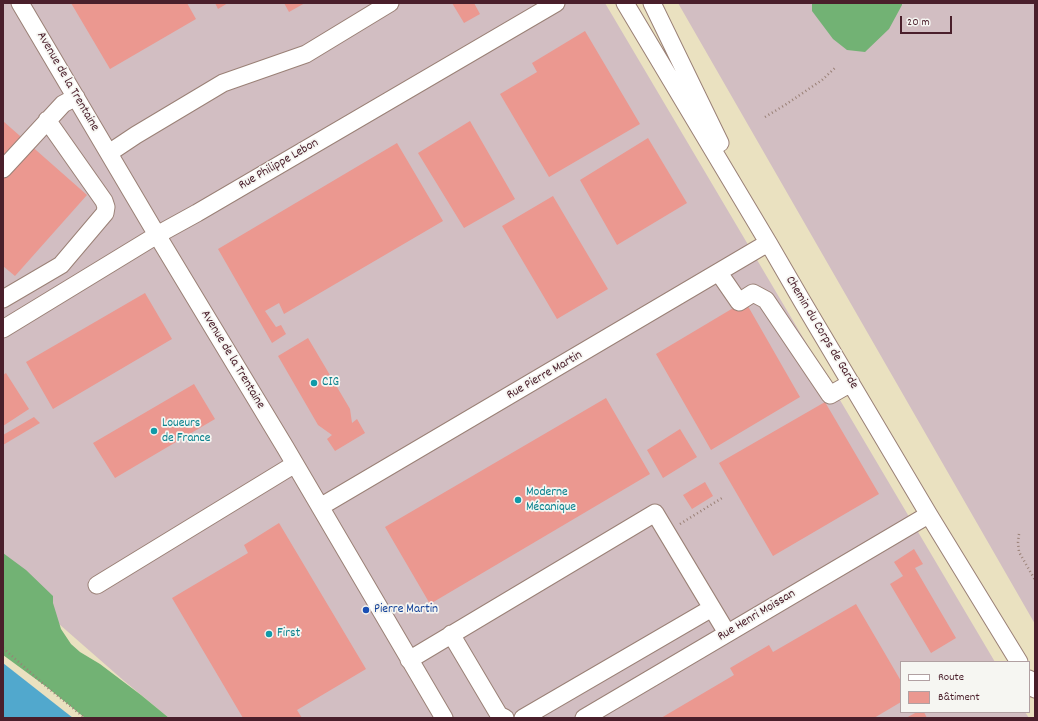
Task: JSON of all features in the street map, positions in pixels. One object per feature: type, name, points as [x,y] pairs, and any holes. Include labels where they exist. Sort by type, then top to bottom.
[{"type":"street","name":"Avenue de la Trentaine","points":[[20,3],[295,464],[444,718]]},
{"type":"street","points":[[109,153],[222,82],[306,54],[390,3]]},
{"type":"street","name":"Rue Philippe Lebon","points":[[3,329],[157,235],[556,3]]},
{"type":"street","name":"Chemin du Corps de Garde","points":[[625,3],[1017,661]]},
{"type":"street","points":[[652,3],[769,244]]},
{"type":"street","points":[[3,169],[63,104],[76,97]]},
{"type":"street","points":[[3,299],[61,265],[105,213],[106,207],[104,202],[48,120]]},
{"type":"street","name":"Rue Pierre Martin","points":[[320,507],[761,247],[769,244]]},
{"type":"street","points":[[719,273],[739,302],[753,293],[766,300],[830,395],[851,383]]},
{"type":"street","points":[[97,585],[295,464]]},
{"type":"street","points":[[409,660],[655,513],[727,633]]},
{"type":"street","name":"Rue Henri Moissan","points":[[584,718],[929,515]]},
{"type":"street","points":[[523,718],[712,608]]},
{"type":"street","points":[[452,634],[499,715],[505,718]]},
{"type":"path","points":[[765,117],[822,80],[836,68]]},
{"type":"path","points":[[667,532],[722,498]]},
{"type":"path","points":[[1019,534],[1019,552],[1035,580]]},
{"type":"path","points":[[3,648],[48,688],[85,718]]},
{"type":"shaded area","points":[[3,3],[605,3],[994,661],[900,661],[900,713],[1026,713],[1029,718],[169,718],[123,680],[3,575]]},
{"type":"shaded area","points":[[678,3],[1035,3],[1035,624]]},
{"type":"green space","points":[[812,3],[902,3],[902,5],[889,29],[865,52],[847,50],[833,39],[812,11]]},
{"type":"green space","points":[[3,553],[26,570],[53,596],[53,603],[61,629],[71,644],[80,652],[100,664],[169,718],[85,718],[48,688],[3,655]]},
{"type":"water","points":[[3,663],[73,718],[3,718]]},
{"type":"building","points":[[71,3],[187,3],[196,19],[110,69]]},
{"type":"building","points":[[215,3],[228,3],[218,9]]},
{"type":"building","points":[[284,3],[305,3],[289,12]]},
{"type":"building","points":[[452,3],[474,3],[480,14],[464,23]]},
{"type":"building","points":[[585,31],[640,124],[549,177],[500,94],[537,72],[532,63]]},
{"type":"building","points":[[3,121],[87,195],[15,276],[3,266]]},
{"type":"building","points":[[470,121],[515,199],[464,228],[418,153]]},
{"type":"building","points":[[648,138],[687,203],[617,245],[580,180]]},
{"type":"building","points":[[397,143],[443,221],[284,314],[279,303],[265,311],[276,327],[281,325],[286,334],[272,343],[218,249]]},
{"type":"building","points":[[553,196],[608,289],[557,319],[502,226]]},
{"type":"building","points":[[145,293],[172,339],[53,409],[26,362]]},
{"type":"building","points":[[745,301],[800,397],[711,450],[656,354]]},
{"type":"building","name":"CIG","points":[[308,338],[350,409],[352,423],[357,419],[365,433],[335,451],[327,439],[332,435],[318,425],[278,356]]},
{"type":"building","points":[[6,373],[29,409],[3,426],[3,375]]},
{"type":"building","name":"Loueurs de France","points":[[194,384],[215,419],[115,478],[93,443]]},
{"type":"building","name":"Moderne Mécanique","points":[[606,398],[650,474],[430,604],[385,527]]},
{"type":"building","points":[[825,402],[879,494],[773,556],[719,463]]},
{"type":"building","points":[[34,417],[40,423],[3,445],[3,435]]},
{"type":"building","points":[[680,429],[697,457],[663,478],[647,450]]},
{"type":"building","points":[[705,482],[713,496],[692,509],[683,495]]},
{"type":"building","name":"First","points":[[279,523],[366,669],[297,710],[302,718],[243,718],[172,598],[248,553],[244,545]]},
{"type":"building","points":[[914,549],[923,564],[915,568],[956,638],[931,653],[890,584],[903,576],[894,562]]},
{"type":"building","points":[[856,604],[900,679],[900,703],[874,718],[661,718],[734,675],[730,668],[769,645],[773,652]]},
{"type":"building","points":[[915,713],[924,713],[927,718],[906,718]]},
{"type":"place","name":"CIG","points":[[314,383]]},
{"type":"place","name":"Loueurs de France","points":[[154,431]]},
{"type":"place","name":"Moderne Mécanique","points":[[518,500]]},
{"type":"place","name":"Pierre Martin","points":[[366,610]]},
{"type":"place","name":"First","points":[[269,634]]}]
